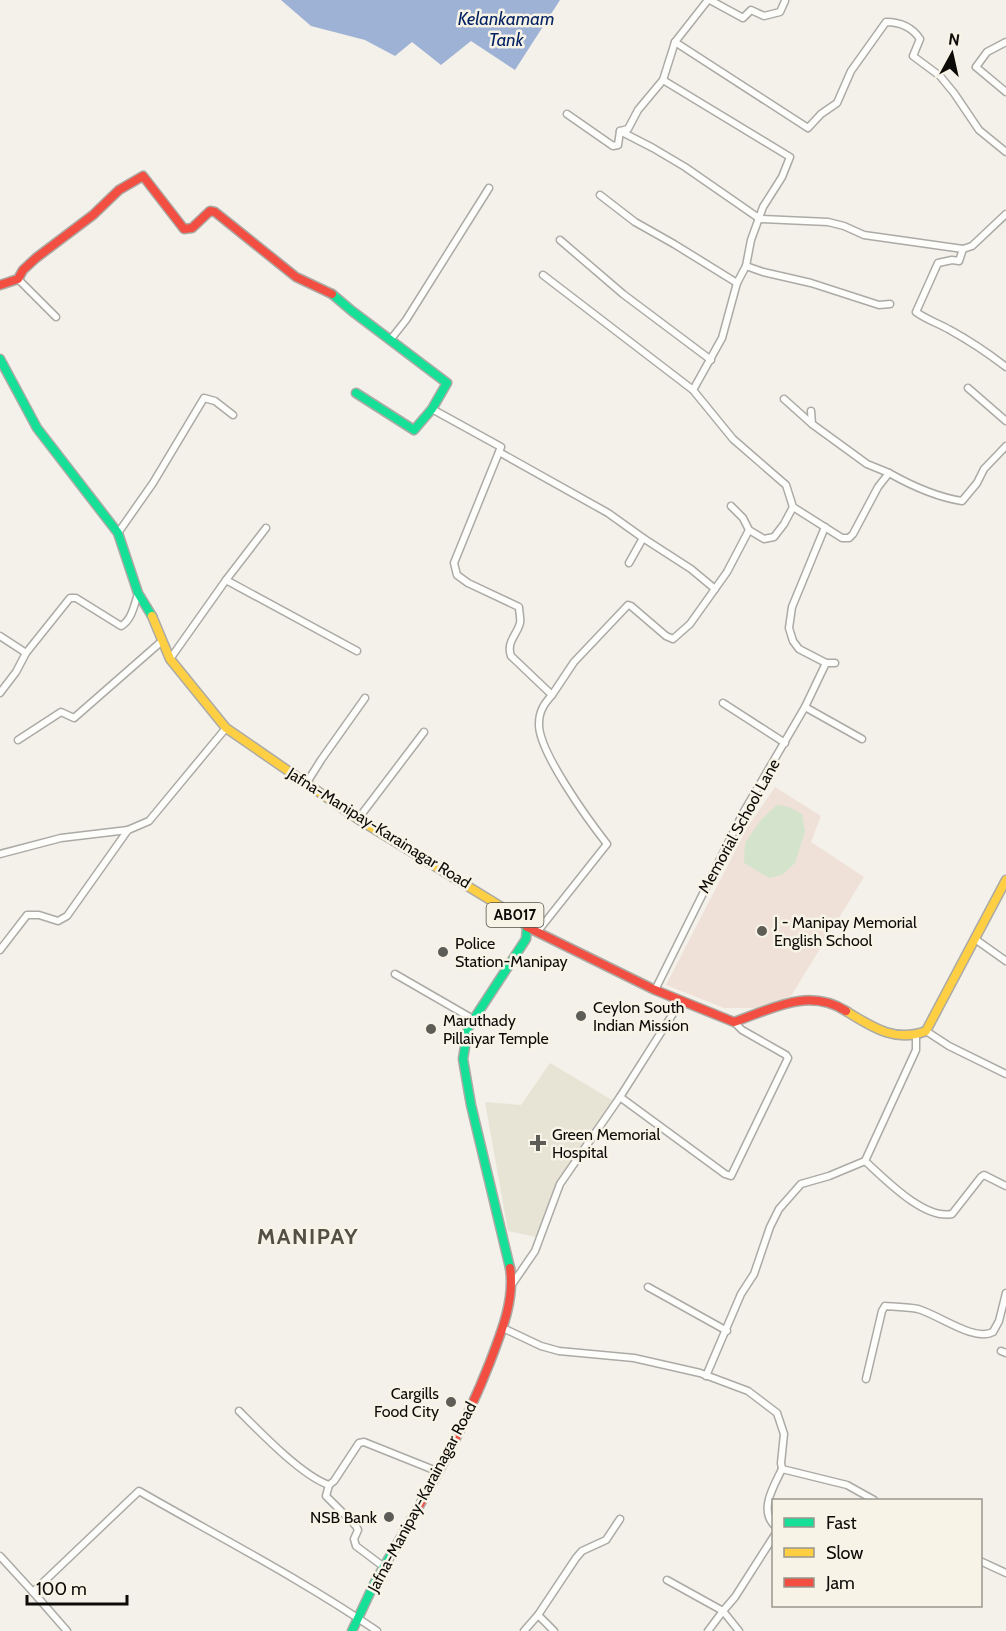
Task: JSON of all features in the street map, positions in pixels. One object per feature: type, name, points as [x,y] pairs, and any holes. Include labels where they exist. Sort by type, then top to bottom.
[{"type":"main road","points":[[0,285],[18,279],[23,270],[36,258],[93,215],[119,190],[142,176],[184,229],[192,228],[210,211],[215,212],[296,277],[333,294],[447,383],[432,409],[414,429],[356,393]]},
{"type":"main road","name":"Jafna-Manipay-Karainagar Road","points":[[0,359],[37,428],[118,533],[138,593],[153,618],[170,660],[225,728],[358,819],[518,916],[527,927],[526,939],[468,1028],[463,1059],[471,1105],[512,1283],[503,1329],[474,1403],[439,1472],[384,1567],[352,1631]]},
{"type":"main road","points":[[527,927],[655,990],[734,1022],[802,999],[830,1002],[874,1029],[900,1038],[916,1037],[926,1031],[1006,880]]},
{"type":"street","points":[[620,131],[628,129],[638,110],[663,80],[675,42],[709,0],[743,18],[751,10],[764,16],[780,12],[785,1]]},
{"type":"street","points":[[675,42],[808,128],[821,114],[837,103],[851,71],[886,22],[900,22],[917,34],[920,39],[913,56],[940,76],[978,130],[1006,152]]},
{"type":"street","points":[[1006,42],[987,52],[976,67],[1006,93]]},
{"type":"street","points":[[663,80],[790,157],[782,177],[763,207],[751,240],[746,266],[737,283],[722,338],[693,390]]},
{"type":"street","points":[[567,114],[613,146],[618,144],[620,131]]},
{"type":"street","points":[[620,131],[653,147],[685,167],[760,219],[828,222],[864,235],[963,249],[972,246],[1006,214]]},
{"type":"street","points":[[391,339],[406,320],[489,188]]},
{"type":"street","points":[[600,195],[635,222],[737,283]]},
{"type":"street","points":[[560,240],[623,294],[711,360]]},
{"type":"street","points":[[963,249],[959,261],[938,263],[916,312],[928,321],[944,326],[977,345],[1006,367]]},
{"type":"street","points":[[746,266],[879,305],[890,304]]},
{"type":"street","points":[[543,275],[693,390],[733,439],[786,485],[793,507],[842,538],[849,538],[854,534],[889,473]]},
{"type":"street","points":[[18,279],[56,317]]},
{"type":"street","points":[[968,388],[1006,421]]},
{"type":"street","points":[[118,533],[153,483],[204,398],[215,401],[233,415]]},
{"type":"street","points":[[784,399],[812,424],[867,464],[912,486],[947,499],[962,501],[977,483],[984,469],[1006,446]]},
{"type":"street","points":[[432,409],[501,447],[454,562],[457,575],[468,584],[519,607],[520,622],[512,637],[509,650],[511,656],[552,695]]},
{"type":"street","points":[[811,411],[812,424]]},
{"type":"street","points":[[499,452],[608,513],[715,588]]},
{"type":"street","points":[[731,506],[743,518],[749,530],[764,539],[774,537],[793,507]]},
{"type":"street","points":[[825,527],[792,607],[789,628],[793,641],[799,648],[826,663],[835,663]]},
{"type":"street","points":[[170,660],[266,528]]},
{"type":"street","points":[[538,931],[607,844],[551,761],[538,726],[541,708],[574,662],[628,605],[673,639],[690,624],[727,572],[749,530]]},
{"type":"street","points":[[629,563],[643,538]]},
{"type":"street","points":[[226,580],[357,651]]},
{"type":"street","points":[[0,693],[16,672],[26,653],[70,598],[76,598],[121,627],[126,624],[130,616],[138,593]]},
{"type":"street","points":[[0,636],[26,653]]},
{"type":"street","points":[[18,740],[61,712],[74,718],[162,640]]},
{"type":"street","name":"Memorial School Lane","points":[[655,990],[743,813],[785,743],[826,663]]},
{"type":"street","points":[[306,784],[365,698]]},
{"type":"street","points":[[723,703],[785,743]]},
{"type":"street","points":[[805,706],[862,740]]},
{"type":"street","points":[[0,854],[61,838],[128,830],[149,821],[225,728]]},
{"type":"street","points":[[358,819],[424,732]]},
{"type":"street","points":[[0,950],[27,915],[39,915],[58,921],[67,916],[128,830]]},
{"type":"street","points":[[975,939],[1006,961]]},
{"type":"street","points":[[395,974],[473,1019]]},
{"type":"street","points":[[512,1283],[535,1251],[561,1184],[681,1001]]},
{"type":"street","points":[[620,1097],[725,1174],[731,1176],[788,1058],[742,1030],[734,1022]]},
{"type":"street","points":[[926,1031],[949,1046],[1006,1074]]},
{"type":"street","points":[[706,1376],[741,1294],[754,1274],[778,1209],[801,1184],[829,1176],[865,1161],[916,1050],[916,1037]]},
{"type":"street","points":[[865,1161],[914,1204],[945,1216],[952,1214],[984,1175],[1006,1186]]},
{"type":"street","points":[[648,1287],[727,1331]]},
{"type":"street","points":[[866,1379],[885,1306],[916,1309],[938,1316],[971,1333],[984,1335],[993,1332],[999,1321],[1006,1293]]},
{"type":"street","points":[[503,1329],[541,1346],[559,1351],[634,1358],[706,1376],[748,1391],[777,1413],[784,1434],[782,1469],[771,1493],[767,1511],[768,1519],[772,1523]]},
{"type":"street","points":[[239,1411],[274,1445],[319,1481],[329,1485]]},
{"type":"street","points":[[384,1567],[356,1546],[354,1539],[358,1530],[326,1496],[329,1485],[359,1443],[364,1442],[439,1472]]},
{"type":"street","points":[[782,1469],[846,1485],[872,1499]]},
{"type":"street","points":[[33,1592],[139,1491],[242,1547],[377,1631]]},
{"type":"street","points":[[524,1631],[538,1616],[582,1551],[606,1540],[620,1519]]},
{"type":"street","points":[[708,1631],[735,1597],[772,1539]]},
{"type":"street","points":[[0,1556],[67,1631]]},
{"type":"street","points":[[982,1562],[1006,1573]]},
{"type":"street","points":[[667,1580],[723,1611],[739,1631]]},
{"type":"street","points":[[538,1616],[554,1631]]},
{"type":"shaded area","name":"J - Manipay Memorial English School","points":[[775,787],[821,816],[811,842],[864,877],[791,996],[756,1008],[724,1008],[666,985],[747,828]]},
{"type":"shaded area","name":"Green Memorial Hospital","points":[[550,1063],[612,1100],[558,1182],[536,1237],[508,1231],[485,1102],[521,1105]]},
{"type":"green space","points":[[777,805],[789,807],[802,814],[805,832],[795,863],[782,875],[769,878],[744,863],[745,843],[760,821]]},
{"type":"water","name":"Kelankamam Tank","points":[[281,0],[560,0],[515,70],[471,41],[441,65],[412,42],[395,56],[365,40],[311,26]]},
{"type":"traffic: fast","points":[[332,294],[447,383],[432,409],[414,430],[356,393]]},
{"type":"traffic: fast","points":[[0,359],[37,428],[118,533],[138,593],[152,616]]},
{"type":"traffic: fast","points":[[510,1268],[471,1105],[463,1059],[468,1028],[526,939],[527,927],[522,922]]},
{"type":"traffic: fast","points":[[352,1631],[375,1582],[393,1551]]},
{"type":"traffic: slow","points":[[152,616],[170,659],[226,728],[358,819],[518,917],[522,922]]},
{"type":"traffic: slow","points":[[846,1011],[884,1032],[904,1035],[926,1031],[1006,880]]},
{"type":"traffic: jam","points":[[0,285],[18,279],[23,270],[36,258],[93,215],[119,190],[143,176],[184,229],[192,228],[210,211],[215,212],[296,277],[332,294]]},
{"type":"traffic: jam","points":[[527,927],[655,990],[734,1022],[776,1006],[804,1001],[832,1004],[846,1011]]},
{"type":"traffic: jam","points":[[393,1551],[445,1459],[480,1387],[506,1316],[511,1292],[510,1268]]},
{"type":"place","name":"J - Manipay Memorial English School","points":[[762,931]]},
{"type":"place","name":"Police Station-Manipay","points":[[443,952]]},
{"type":"place","name":"Ceylon South Indian Mission","points":[[581,1016]]},
{"type":"place","name":"Maruthady Pillaiyar Temple","points":[[431,1029]]},
{"type":"place","name":"Green Memorial Hospital","points":[[538,1143]]},
{"type":"place","name":"Cargills Food City","points":[[451,1402]]},
{"type":"place","name":"NSB Bank","points":[[389,1517]]},
{"type":"district","name":"MANIPAY","points":[[308,1236]]}]
